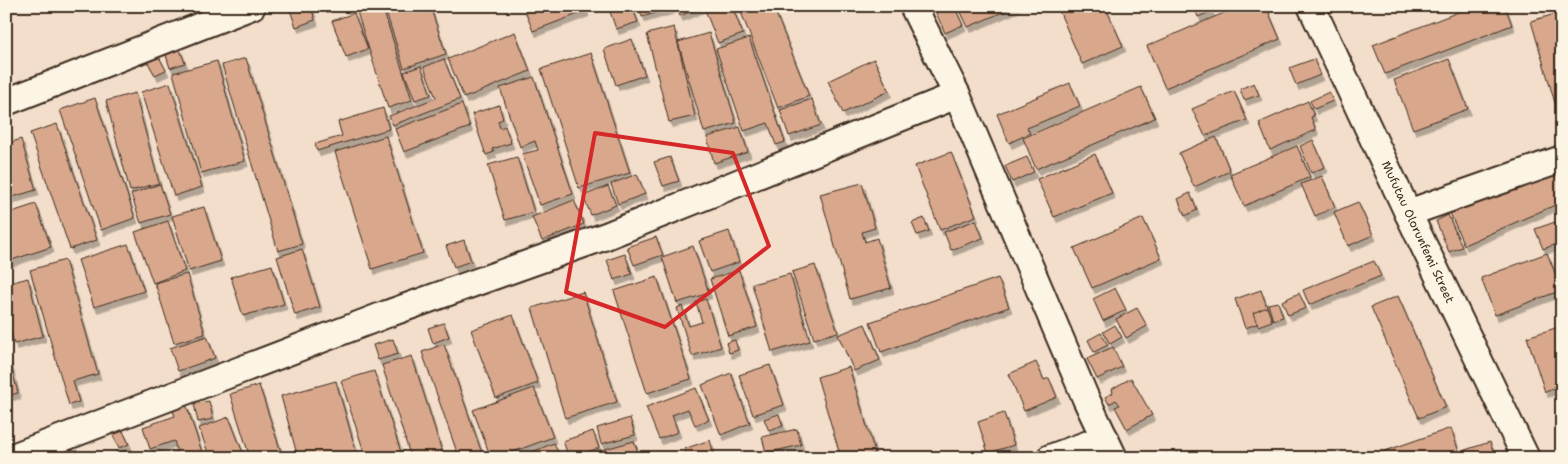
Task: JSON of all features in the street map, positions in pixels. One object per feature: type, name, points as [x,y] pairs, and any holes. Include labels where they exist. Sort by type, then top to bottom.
[{"type":"street","points":[[6,102],[252,6]]},
{"type":"street","points":[[913,6],[957,95],[1086,399],[1109,448],[1050,458]]},
{"type":"street","name":"Mufutau Olorunfemi Street","points":[[1311,6],[1526,458]]},
{"type":"street","points":[[10,458],[387,314],[606,236],[957,95]]},
{"type":"street","points":[[1408,213],[1562,158]]},
{"type":"highlighted area","points":[[595,133],[733,153],[769,246],[665,327],[566,292]]},
{"type":"building","points":[[300,6],[311,6],[315,20],[296,27],[290,10]]},
{"type":"building","points":[[355,6],[382,6],[412,100],[388,108]]},
{"type":"building","points":[[384,6],[430,6],[446,54],[404,68]]},
{"type":"building","points":[[523,6],[584,6],[586,11],[533,31]]},
{"type":"building","points":[[608,6],[632,6],[638,22],[616,29]]},
{"type":"building","points":[[639,6],[672,6],[672,8],[642,17]]},
{"type":"building","points":[[676,6],[703,6],[680,16]]},
{"type":"building","points":[[713,6],[732,6],[743,34],[718,43],[705,10]]},
{"type":"building","points":[[773,6],[809,96],[778,108],[739,7]]},
{"type":"building","points":[[933,6],[954,6],[963,25],[945,33]]},
{"type":"building","points":[[958,6],[1017,6],[968,27]]},
{"type":"building","points":[[1057,6],[1105,6],[1123,46],[1082,64]]},
{"type":"building","points":[[1194,6],[1209,6],[1212,11],[1198,17]]},
{"type":"building","points":[[1240,6],[1266,6],[1280,39],[1165,88],[1147,46]]},
{"type":"building","points":[[1474,6],[1505,6],[1512,25],[1385,74],[1373,45]]},
{"type":"building","points":[[1562,12],[1562,101],[1555,103],[1531,21]]},
{"type":"building","points":[[354,13],[368,49],[346,57],[332,21]]},
{"type":"building","points":[[674,27],[695,116],[669,122],[647,34]]},
{"type":"building","points":[[515,32],[530,71],[464,98],[448,59]]},
{"type":"building","points":[[709,33],[736,123],[704,132],[678,42]]},
{"type":"building","points":[[749,38],[785,142],[776,145],[768,123],[744,131],[716,49]]},
{"type":"building","points":[[632,39],[645,75],[616,85],[604,49]]},
{"type":"building","points":[[179,47],[185,63],[170,68],[165,52]]},
{"type":"building","points":[[591,53],[630,173],[579,188],[541,69]]},
{"type":"building","points":[[158,55],[166,70],[155,75],[147,61]]},
{"type":"building","points":[[246,58],[302,244],[278,251],[222,65]]},
{"type":"building","points":[[444,59],[460,99],[393,125],[389,116],[436,98],[424,67]]},
{"type":"building","points":[[874,59],[889,91],[843,113],[828,81]]},
{"type":"building","points":[[1314,59],[1320,75],[1296,85],[1289,68]]},
{"type":"building","points":[[1449,59],[1468,109],[1413,129],[1394,80]]},
{"type":"building","points":[[217,61],[245,161],[201,173],[173,73]]},
{"type":"building","points":[[421,66],[431,95],[415,100],[404,72]]},
{"type":"building","points":[[534,77],[573,194],[540,205],[522,154],[538,150],[535,141],[520,147],[500,88]]},
{"type":"building","points":[[170,83],[202,187],[174,196],[141,92]]},
{"type":"building","points":[[1070,83],[1080,106],[1027,128],[1030,133],[1009,143],[997,114]]},
{"type":"building","points":[[1254,83],[1259,95],[1244,100],[1240,89]]},
{"type":"building","points":[[1141,87],[1155,118],[1036,169],[1023,138]]},
{"type":"building","points":[[1234,91],[1247,120],[1205,136],[1192,109]]},
{"type":"building","points":[[1329,92],[1333,101],[1314,109],[1310,101]]},
{"type":"building","points":[[135,93],[159,183],[130,191],[106,101]]},
{"type":"building","points":[[95,98],[135,218],[101,230],[60,110]]},
{"type":"building","points":[[812,99],[821,125],[789,136],[780,110]]},
{"type":"building","points":[[1308,101],[1314,116],[1311,117],[1316,130],[1270,150],[1259,123]]},
{"type":"building","points":[[462,104],[470,127],[404,152],[395,129]]},
{"type":"building","points":[[499,105],[503,119],[498,121],[500,128],[505,126],[511,143],[492,149],[494,152],[486,155],[472,114]]},
{"type":"building","points":[[383,108],[389,129],[317,151],[315,144],[342,136],[338,122]]},
{"type":"building","points":[[57,124],[97,240],[70,249],[30,133]]},
{"type":"building","points":[[740,127],[748,152],[714,163],[707,137]]},
{"type":"building","points":[[386,136],[423,253],[372,269],[335,152]]},
{"type":"building","points":[[1216,137],[1230,171],[1194,187],[1179,153]]},
{"type":"building","points":[[21,139],[36,190],[6,199],[6,144]]},
{"type":"building","points":[[1313,140],[1325,167],[1311,173],[1300,146]]},
{"type":"building","points":[[1297,146],[1310,177],[1244,206],[1230,174]]},
{"type":"building","points":[[951,152],[976,216],[940,230],[915,166]]},
{"type":"building","points":[[1095,154],[1112,193],[1054,217],[1037,179]]},
{"type":"building","points":[[517,157],[534,212],[505,220],[488,165]]},
{"type":"building","points":[[670,157],[679,181],[663,186],[654,162]]},
{"type":"building","points":[[1027,157],[1034,172],[1012,182],[1005,166]]},
{"type":"building","points":[[1562,165],[1562,202],[1464,245],[1450,213]]},
{"type":"building","points":[[637,174],[645,194],[618,204],[611,184]]},
{"type":"building","points":[[1322,176],[1335,207],[1315,216],[1301,184]]},
{"type":"building","points":[[862,183],[875,228],[862,232],[865,242],[877,238],[891,288],[850,299],[820,194]]},
{"type":"building","points":[[160,184],[170,214],[141,223],[131,194]]},
{"type":"building","points":[[608,186],[616,205],[591,215],[583,196]]},
{"type":"building","points":[[1190,193],[1197,210],[1185,216],[1178,199]]},
{"type":"building","points":[[574,200],[584,224],[542,241],[532,217]]},
{"type":"building","points":[[1358,202],[1373,235],[1348,246],[1334,212]]},
{"type":"building","points":[[36,204],[51,247],[6,262],[6,214]]},
{"type":"building","points":[[204,207],[221,261],[189,271],[172,216]]},
{"type":"building","points":[[1448,215],[1462,247],[1449,252],[1436,221]]},
{"type":"building","points":[[924,218],[929,231],[917,235],[912,223]]},
{"type":"building","points":[[1143,218],[1161,258],[1092,288],[1074,248]]},
{"type":"building","points":[[976,220],[983,238],[951,250],[944,232]]},
{"type":"building","points":[[168,221],[185,271],[153,283],[135,232]]},
{"type":"building","points":[[1555,222],[1562,242],[1543,249],[1535,229]]},
{"type":"building","points":[[729,231],[739,262],[710,272],[699,241]]},
{"type":"building","points":[[656,237],[663,255],[634,265],[627,247]]},
{"type":"building","points":[[464,240],[471,261],[454,267],[446,246]]},
{"type":"building","points":[[128,244],[144,291],[94,307],[78,260]]},
{"type":"building","points":[[693,246],[709,293],[677,303],[662,257]]},
{"type":"building","points":[[302,249],[320,307],[295,315],[277,257]]},
{"type":"building","points":[[1547,253],[1562,290],[1495,315],[1481,278]]},
{"type":"building","points":[[625,254],[632,274],[614,280],[607,260]]},
{"type":"building","points":[[65,260],[98,374],[73,381],[79,402],[69,405],[30,270]]},
{"type":"building","points":[[1374,261],[1381,276],[1309,305],[1303,290]]},
{"type":"building","points":[[272,265],[284,304],[243,316],[231,277]]},
{"type":"building","points":[[815,265],[838,332],[814,339],[792,272]]},
{"type":"building","points":[[739,270],[757,327],[728,336],[710,279]]},
{"type":"building","points":[[187,274],[205,334],[174,343],[155,283]]},
{"type":"building","points":[[790,274],[810,341],[772,352],[752,284]]},
{"type":"building","points":[[657,277],[691,379],[647,393],[614,291]]},
{"type":"building","points":[[28,278],[43,336],[14,344],[6,314],[6,284]]},
{"type":"building","points":[[998,278],[1009,307],[881,352],[870,322]]},
{"type":"building","points":[[1115,288],[1126,310],[1103,321],[1093,299]]},
{"type":"building","points":[[1261,290],[1271,319],[1245,328],[1235,299]]},
{"type":"building","points":[[583,292],[617,402],[565,418],[532,308]]},
{"type":"building","points":[[1299,293],[1306,308],[1288,315],[1282,301]]},
{"type":"building","points":[[1398,296],[1446,407],[1419,418],[1371,307]]},
{"type":"building","points":[[706,299],[721,347],[692,356],[677,308],[682,306],[689,326],[702,322],[696,302]]},
{"type":"building","points":[[1278,302],[1283,317],[1273,320],[1268,304]]},
{"type":"building","points":[[1267,307],[1272,321],[1258,326],[1253,313]]},
{"type":"building","points":[[1137,308],[1147,326],[1126,338],[1116,319]]},
{"type":"building","points":[[513,315],[538,383],[496,398],[471,330]]},
{"type":"building","points":[[444,323],[449,337],[433,343],[428,328]]},
{"type":"building","points":[[865,324],[880,360],[854,371],[838,335]]},
{"type":"building","points":[[1115,325],[1122,337],[1110,344],[1103,332]]},
{"type":"building","points":[[1562,326],[1562,386],[1545,392],[1527,337]]},
{"type":"building","points":[[1101,333],[1108,345],[1094,352],[1088,340]]},
{"type":"building","points":[[207,336],[215,358],[178,371],[170,348]]},
{"type":"building","points":[[393,339],[398,354],[378,360],[373,345]]},
{"type":"building","points":[[735,340],[738,350],[729,353],[726,343]]},
{"type":"building","points":[[444,344],[483,456],[479,458],[459,458],[422,352]]},
{"type":"building","points":[[6,347],[18,393],[6,396]]},
{"type":"building","points":[[1113,347],[1122,367],[1097,379],[1087,359]]},
{"type":"building","points":[[412,356],[444,458],[411,458],[382,365]]},
{"type":"building","points":[[1036,362],[1044,380],[1049,378],[1057,397],[1024,411],[1009,374]]},
{"type":"building","points":[[770,365],[784,405],[753,415],[739,375]]},
{"type":"building","points":[[849,367],[875,453],[859,458],[841,458],[817,377]]},
{"type":"building","points":[[374,371],[403,458],[366,458],[341,381]]},
{"type":"building","points":[[731,373],[750,423],[721,435],[702,385]]},
{"type":"building","points":[[1131,378],[1152,415],[1127,429],[1115,407],[1120,405],[1116,400],[1109,404],[1105,397],[1113,393],[1112,389]]},
{"type":"building","points":[[336,381],[358,458],[298,458],[281,396]]},
{"type":"building","points":[[259,385],[283,458],[250,458],[230,394]]},
{"type":"building","points":[[534,388],[553,437],[497,458],[491,458],[473,410]]},
{"type":"building","points":[[696,388],[709,420],[695,425],[688,409],[672,415],[678,432],[659,439],[646,407]]},
{"type":"building","points":[[209,401],[213,419],[198,422],[194,404]]},
{"type":"building","points":[[186,404],[204,458],[159,458],[177,452],[174,441],[150,449],[143,427],[175,416],[172,409]]},
{"type":"building","points":[[1004,413],[1014,445],[988,453],[978,422]]},
{"type":"building","points":[[779,414],[783,426],[769,431],[764,419]]},
{"type":"building","points":[[229,417],[245,458],[210,458],[199,428]]},
{"type":"building","points":[[630,418],[635,435],[601,444],[597,428]]},
{"type":"building","points":[[1451,428],[1461,458],[1365,458]]},
{"type":"building","points":[[797,429],[801,445],[766,453],[762,437]]},
{"type":"building","points":[[123,431],[129,444],[119,448],[113,435]]},
{"type":"building","points":[[593,431],[599,448],[569,458],[563,441]]},
{"type":"building","points":[[710,440],[715,458],[687,458],[684,449]]},
{"type":"building","points":[[634,441],[640,458],[600,458],[598,451]]},
{"type":"building","points":[[1490,442],[1494,454],[1484,458],[1467,458],[1465,450]]},
{"type":"building","points":[[554,443],[560,458],[526,458],[525,455]]},
{"type":"building","points":[[131,450],[132,458],[117,458],[116,452]]},
{"type":"building","points":[[1178,452],[1181,458],[1157,458],[1167,453],[1169,457]]}]
